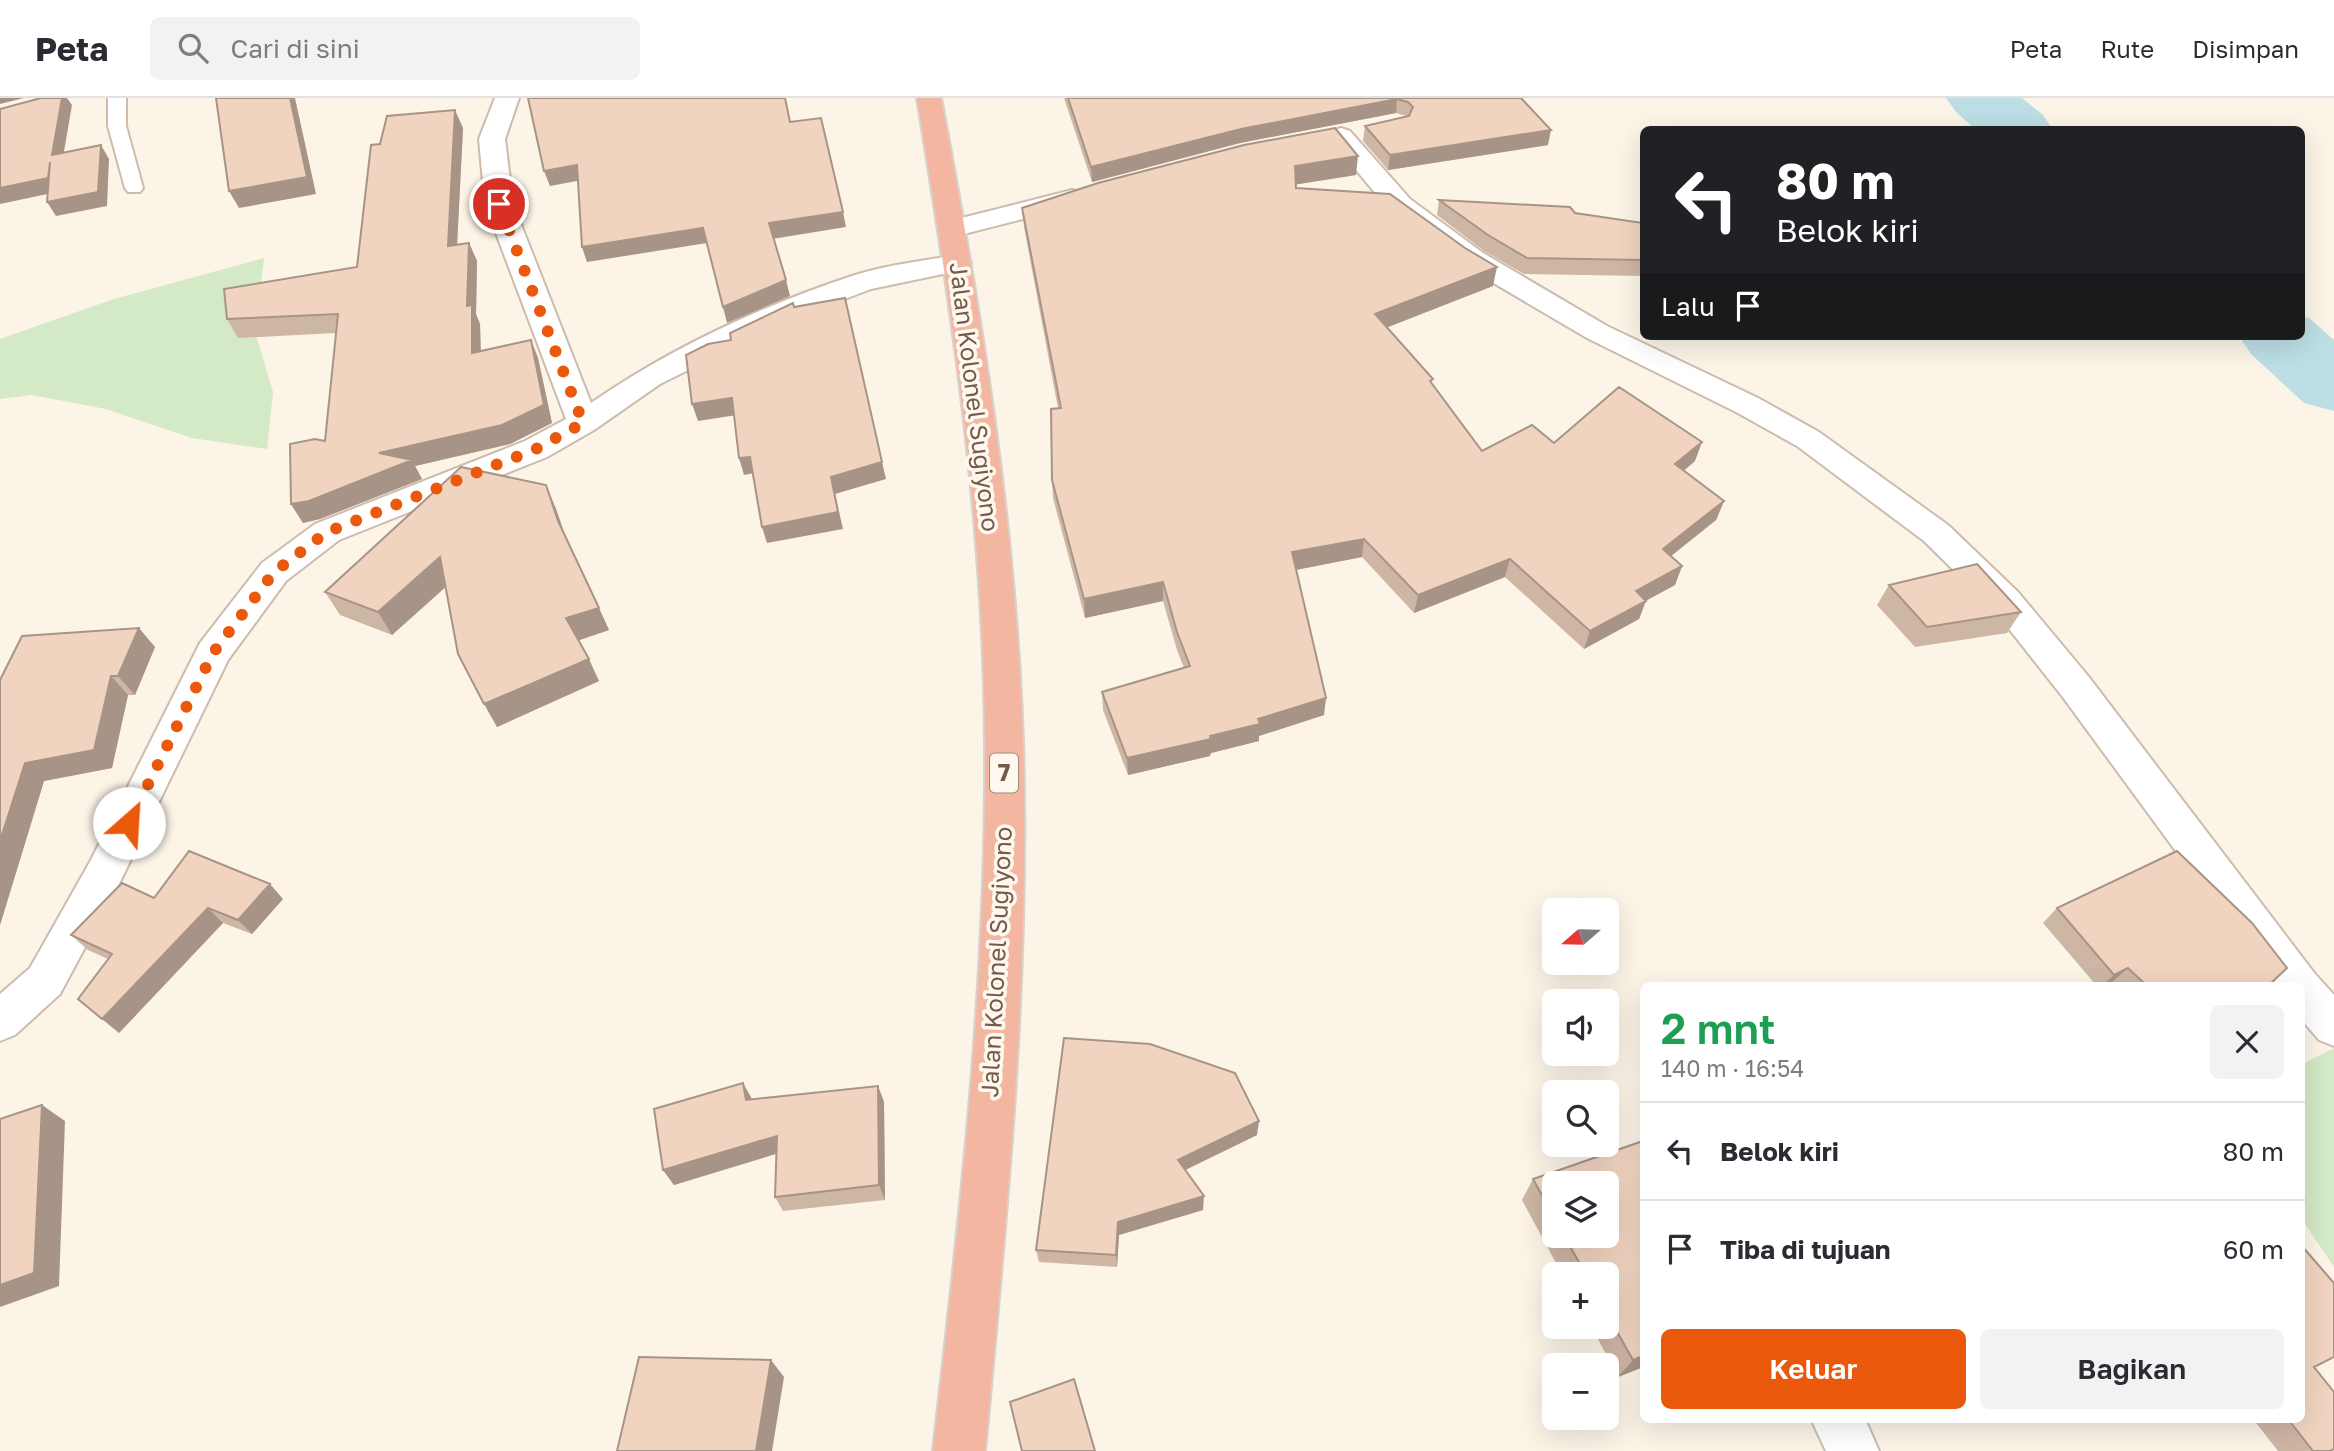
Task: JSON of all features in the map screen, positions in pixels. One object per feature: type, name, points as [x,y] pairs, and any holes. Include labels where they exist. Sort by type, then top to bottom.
[{"type":"highway","name":"Jalan Kolonel Sugiyono","points":[[929,98],[955,246],[995,558],[1004,741],[1003,945],[976,1296],[959,1451]]},
{"type":"street","points":[[507,98],[492,139],[499,204],[583,423]]},
{"type":"street","points":[[1340,136],[1400,205],[1473,259],[1597,332],[1747,405],[1808,439],[1936,533],[2006,601],[2075,686],[2297,982]]},
{"type":"street","points":[[0,1021],[45,982],[105,872],[213,653],[274,572],[327,532],[536,449],[583,423],[649,377],[777,315],[1097,192]]},
{"type":"street","points":[[2305,992],[2334,1026]]},
{"type":"street","points":[[1839,1423],[1853,1451]]},
{"type":"lane","points":[[117,98],[117,126],[134,188]]},
{"type":"green space","points":[[264,258],[255,332],[273,392],[267,449],[192,438],[106,409],[32,395],[0,399],[0,339],[114,299]]},
{"type":"green space","points":[[2334,1048],[2334,1267],[2305,1224],[2305,1063]]},
{"type":"building","points":[[41,98],[62,98],[52,155],[101,145],[98,192],[47,202],[50,162],[48,178],[0,188],[0,109]]},
{"type":"building","points":[[216,98],[290,98],[307,177],[229,191]]},
{"type":"building","points":[[528,98],[785,98],[790,122],[821,118],[843,212],[769,223],[786,280],[723,307],[703,228],[582,247],[577,165],[544,171]]},
{"type":"building","points":[[1068,98],[1521,98],[1551,130],[1390,155],[1365,126],[1409,116],[1413,107],[1408,102],[1397,99],[1241,129],[1091,167]]},
{"type":"building","points":[[455,110],[448,246],[469,243],[467,306],[472,305],[472,353],[531,340],[544,405],[502,425],[379,453],[412,460],[309,501],[291,504],[290,444],[315,439],[325,441],[338,314],[227,319],[224,289],[357,267],[371,145],[380,144],[387,116]]},
{"type":"building","points":[[1335,128],[1358,156],[1295,166],[1296,188],[1390,194],[1465,248],[1497,267],[1375,314],[1433,379],[1430,381],[1482,451],[1532,425],[1554,443],[1619,387],[1702,442],[1675,464],[1724,501],[1663,549],[1682,566],[1636,591],[1646,601],[1590,631],[1510,559],[1418,595],[1364,539],[1292,552],[1326,698],[1258,719],[1260,724],[1210,736],[1211,739],[1127,758],[1102,692],[1190,666],[1163,582],[1084,599],[1052,480],[1051,409],[1061,408],[1022,208],[1098,183],[1244,145]]},
{"type":"building","points":[[1439,200],[1570,207],[1575,213],[1640,223],[1640,260],[1527,258],[1488,235]]},
{"type":"building","points":[[845,298],[882,462],[831,477],[838,512],[762,527],[750,457],[739,458],[732,398],[692,404],[686,355],[708,344],[731,340],[730,333],[793,303],[794,307]]},
{"type":"building","points":[[461,467],[546,485],[558,521],[599,608],[566,618],[589,659],[484,704],[458,654],[440,557],[378,612],[325,592]]},
{"type":"building","points":[[1977,564],[2021,612],[1927,627],[1889,585]]},
{"type":"building","points":[[139,628],[118,676],[111,676],[94,750],[25,763],[0,841],[0,680],[22,636]]},
{"type":"building","points":[[189,851],[270,884],[238,920],[208,908],[102,1019],[78,999],[112,954],[71,935],[122,883],[154,898]]},
{"type":"building","points":[[2177,851],[2252,923],[2287,968],[2272,982],[2143,982],[2128,968],[2114,975],[2057,908]]},
{"type":"building","points":[[1064,1038],[1150,1044],[1235,1073],[1259,1121],[1178,1160],[1204,1196],[1118,1222],[1116,1255],[1036,1250]]},
{"type":"building","points":[[743,1083],[746,1100],[878,1086],[879,1185],[775,1197],[777,1136],[663,1170],[654,1109]]},
{"type":"building","points":[[42,1105],[34,1273],[0,1285],[0,1119]]},
{"type":"building","points":[[1640,1142],[1640,1357],[1633,1360],[1619,1335],[1619,1262],[1579,1262],[1571,1248],[1619,1248],[1619,1171],[1556,1171],[1597,1157],[1619,1157],[1619,1149]]},
{"type":"building","points":[[1542,1176],[1542,1195],[1533,1179]]},
{"type":"building","points":[[2305,1250],[2334,1283],[2334,1357],[2314,1367],[2334,1392],[2334,1449],[2313,1451],[2291,1423],[2305,1423]]},
{"type":"building","points":[[639,1357],[771,1360],[756,1451],[617,1451]]},
{"type":"building","points":[[1074,1379],[1095,1451],[1022,1451],[1010,1402]]},
{"type":"waterway","points":[[1980,98],[2013,126]]},
{"type":"waterway","points":[[2284,340],[2334,384]]},
{"type":"route","points":[[129,823],[213,653],[274,572],[327,532],[536,449],[583,423],[536,307],[499,204]]}]
